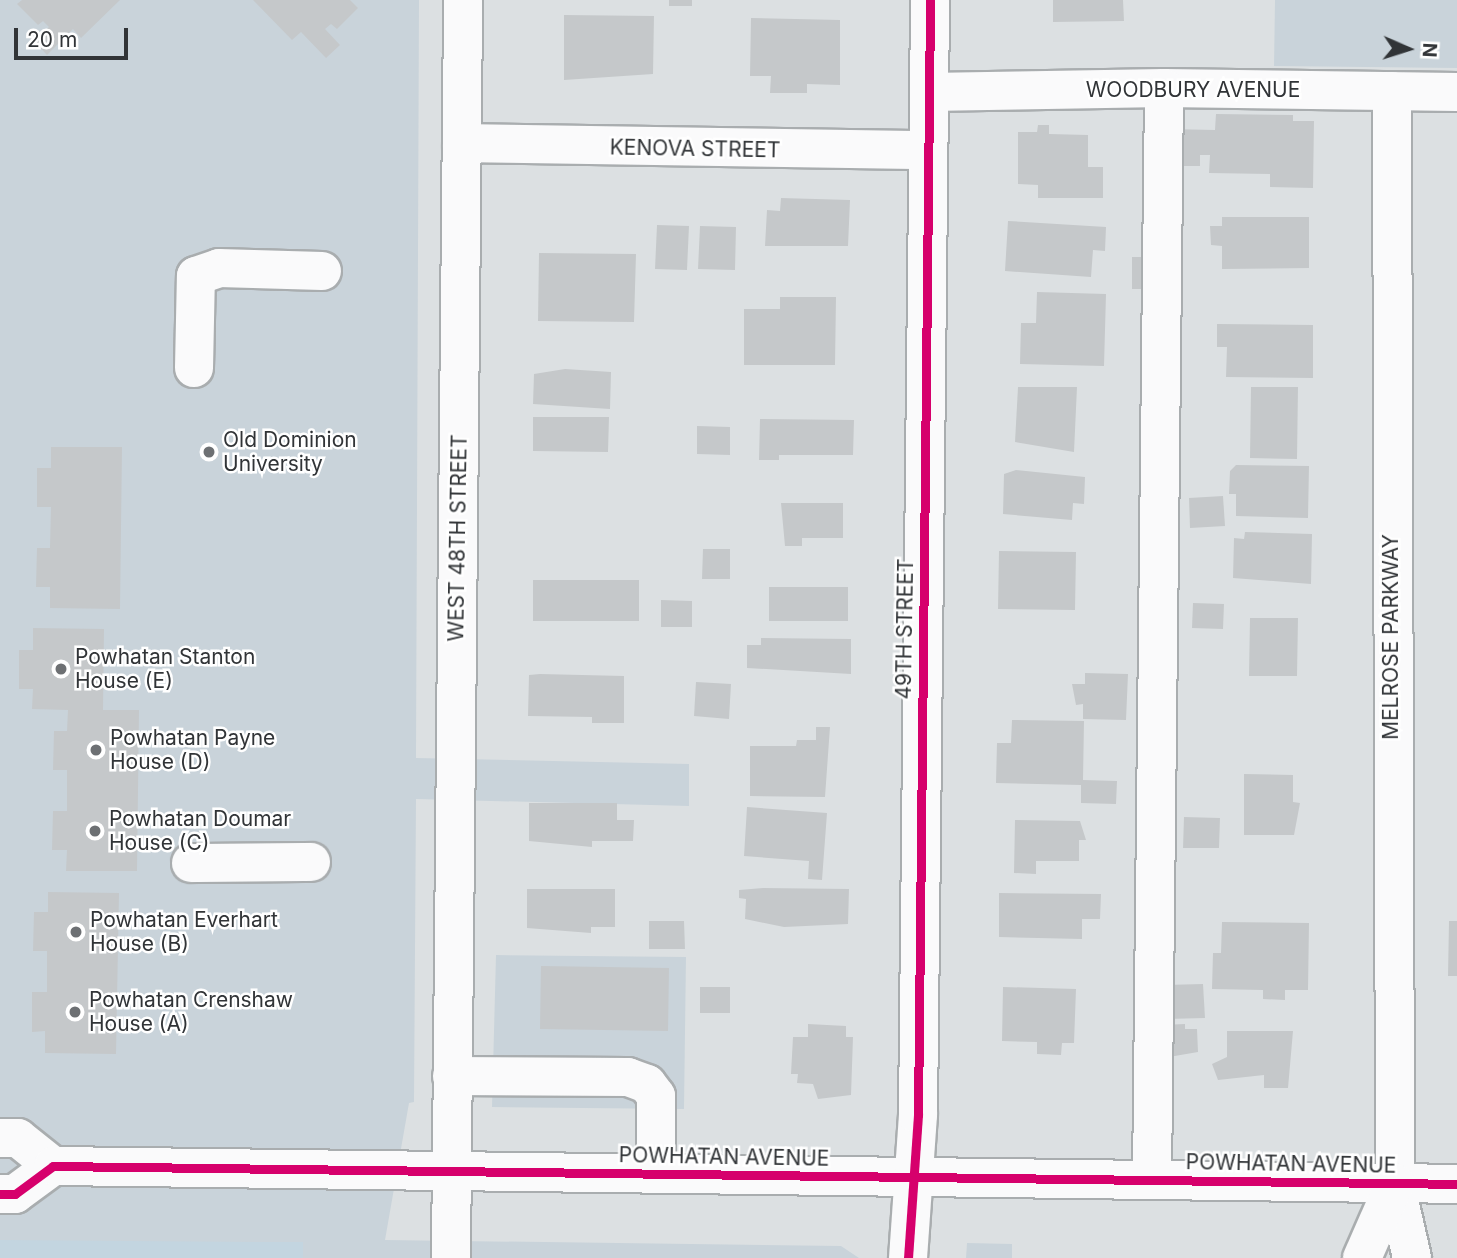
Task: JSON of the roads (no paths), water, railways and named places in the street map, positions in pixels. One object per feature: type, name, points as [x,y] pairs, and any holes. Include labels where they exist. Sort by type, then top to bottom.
[{"type":"street","name":"WEST 48TH STREET","points":[[451,1258],[463,0]]},
{"type":"street","name":"49TH STREET","points":[[908,1258],[913,1178],[930,0]]},
{"type":"street","name":"WOODBURY AVENUE","points":[[929,92],[1164,88],[1457,93]]},
{"type":"street","points":[[1152,1180],[1164,88]]},
{"type":"street","name":"MELROSE PARKWAY","points":[[1392,91],[1395,1183],[1412,1258]]},
{"type":"street","name":"KENOVA STREET","points":[[461,143],[928,150]]},
{"type":"street","points":[[194,368],[196,276],[219,268],[322,271]]},
{"type":"street","points":[[191,863],[311,862]]},
{"type":"street","points":[[452,1076],[628,1077],[647,1084],[656,1096],[656,1174]]},
{"type":"street","points":[[0,1138],[18,1138],[53,1167],[15,1194],[0,1194]]},
{"type":"street","name":"POWHATAN AVENUE","points":[[53,1167],[1457,1184]]},
{"type":"street","name":"MELROSE PARKWAY","points":[[1362,1258],[1395,1183]]},
{"type":"place","name":"Old Dominion University","points":[[209,452]]},
{"type":"place","name":"Powhatan Stanton House (E)","points":[[61,669]]},
{"type":"place","name":"Powhatan Payne House (D)","points":[[96,750]]},
{"type":"place","name":"Powhatan Doumar House (C)","points":[[95,831]]},
{"type":"place","name":"Powhatan Everhart House (B)","points":[[76,932]]},
{"type":"place","name":"Powhatan Crenshaw House (A)","points":[[75,1012]]}]
